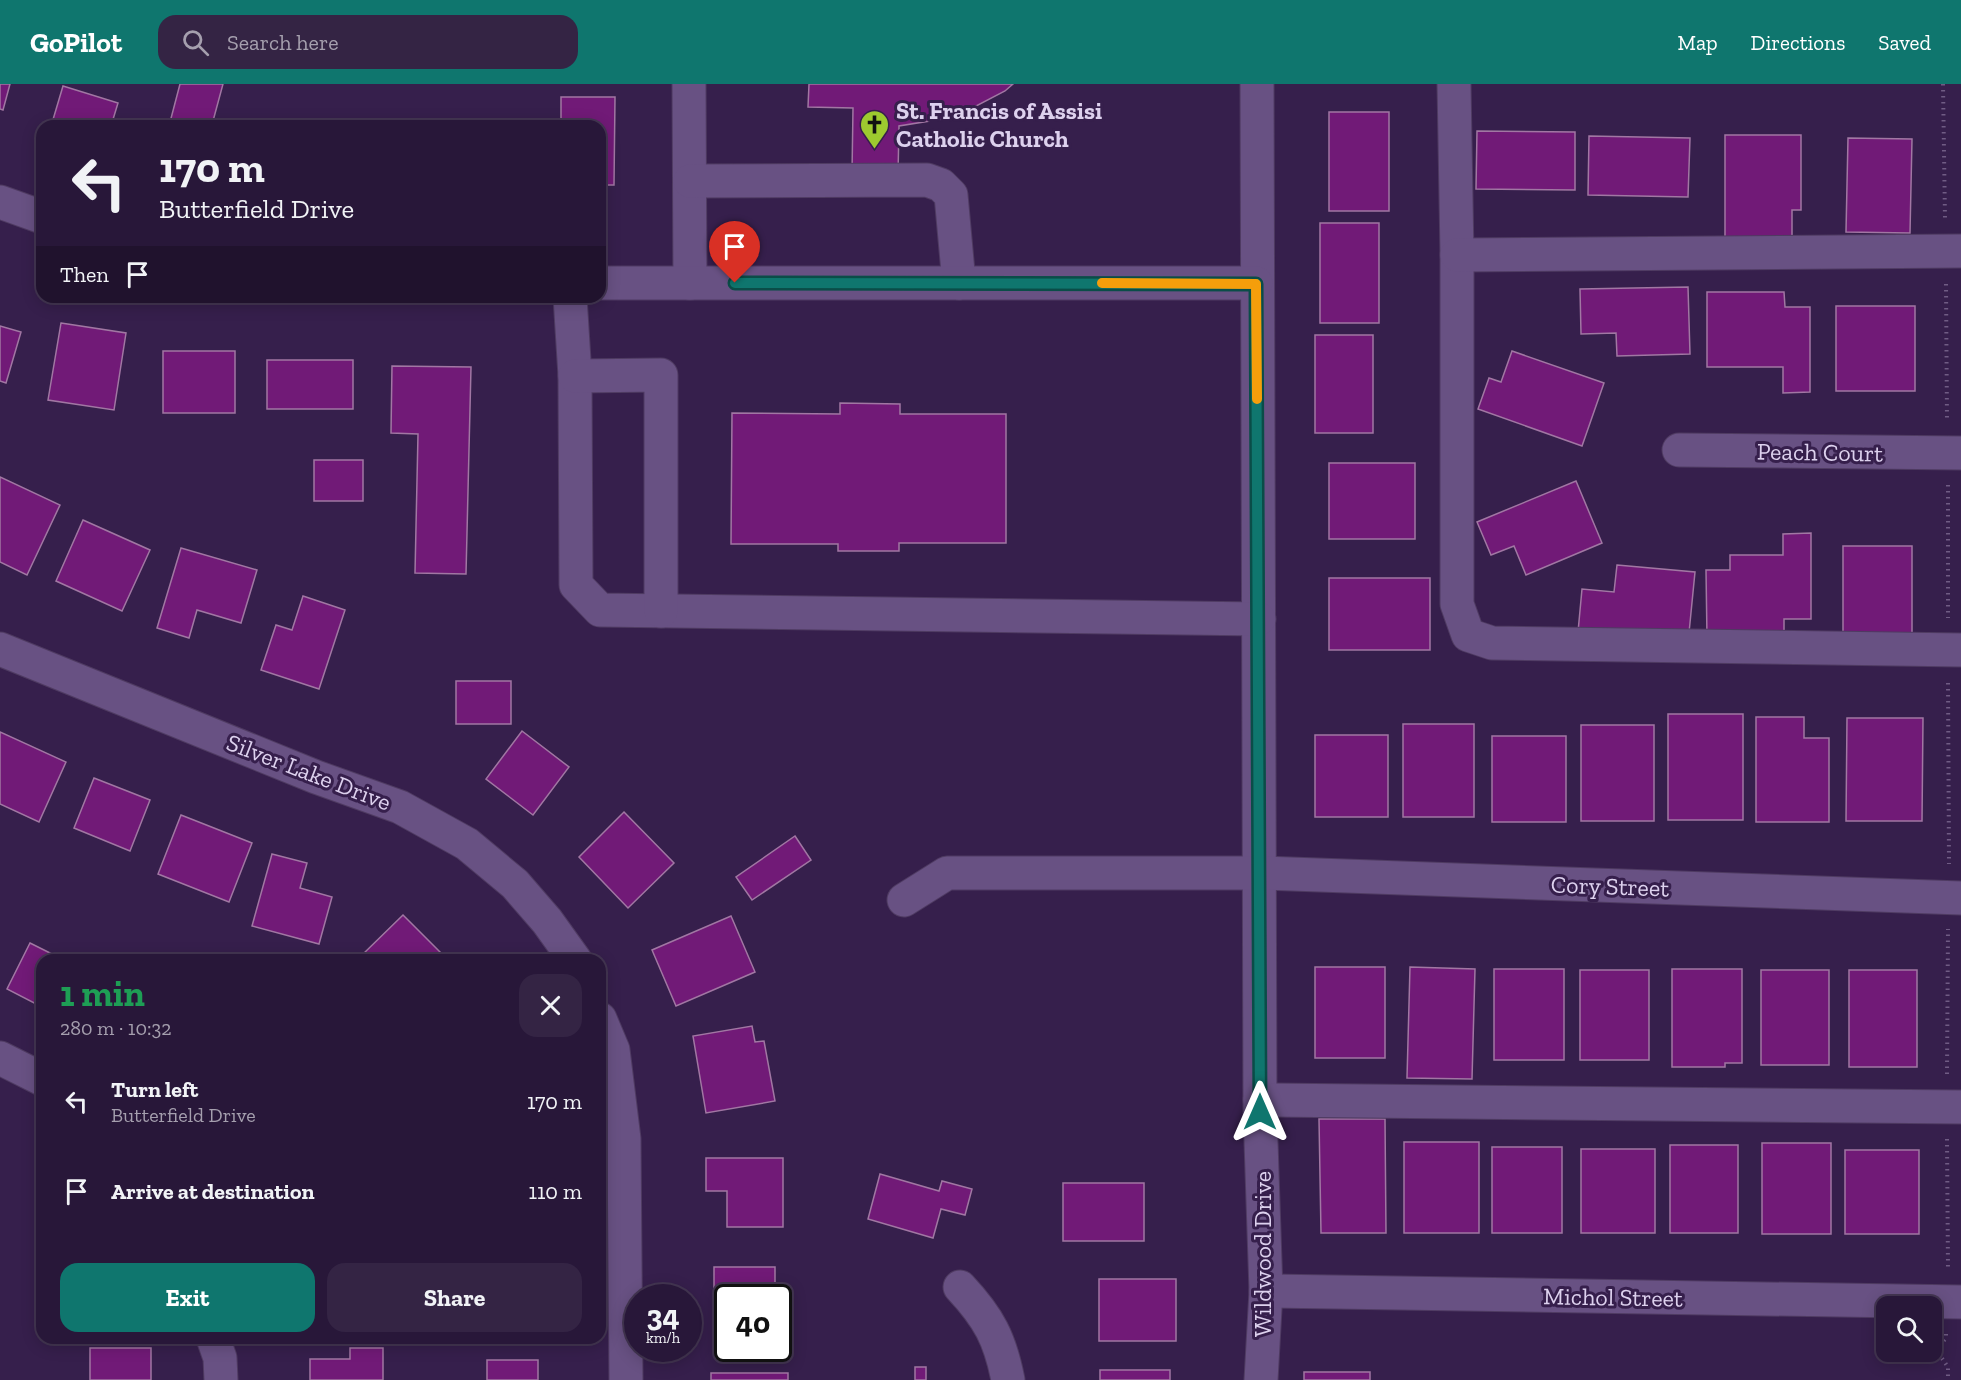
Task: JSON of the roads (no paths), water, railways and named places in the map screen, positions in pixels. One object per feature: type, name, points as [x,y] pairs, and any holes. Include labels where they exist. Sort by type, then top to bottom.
[{"type":"street","points":[[689,84],[690,283]]},
{"type":"street","name":"Wildwood Drive","points":[[1257,84],[1260,1100],[1266,1291],[1261,1380]]},
{"type":"street","points":[[1454,84],[1457,255],[1457,604],[1468,635],[1492,643],[1955,650]]},
{"type":"street","points":[[690,181],[927,180],[940,185],[951,195],[959,283]]},
{"type":"street","points":[[0,202],[36,215]]},
{"type":"street","points":[[1457,255],[1953,251]]},
{"type":"street","points":[[606,283],[1256,284]]},
{"type":"street","points":[[570,303],[575,376],[576,585],[600,610],[1259,619]]},
{"type":"street","points":[[575,376],[661,375],[661,610]]},
{"type":"street","name":"Peach Court","points":[[1679,450],[1954,453]]},
{"type":"street","name":"Silver Lake Drive","points":[[0,649],[316,777],[400,807],[467,844],[515,884],[547,921],[571,954]]},
{"type":"street","name":"Cory Street","points":[[904,900],[947,873],[1260,873],[1955,898]]},
{"type":"street","points":[[606,1033],[613,1050],[624,1139],[626,1380]]},
{"type":"street","points":[[0,1058],[36,1076]]},
{"type":"street","points":[[1260,1100],[1954,1107]]},
{"type":"street","points":[[960,1287],[988,1321],[1002,1348],[1008,1380]]},
{"type":"street","name":"Michol Street","points":[[1266,1291],[1955,1302]]},
{"type":"street","points":[[215,1344],[220,1358],[221,1380]]},
{"type":"place","name":"St. Francis of Assisi Catholic Church","points":[[875,150]]}]
